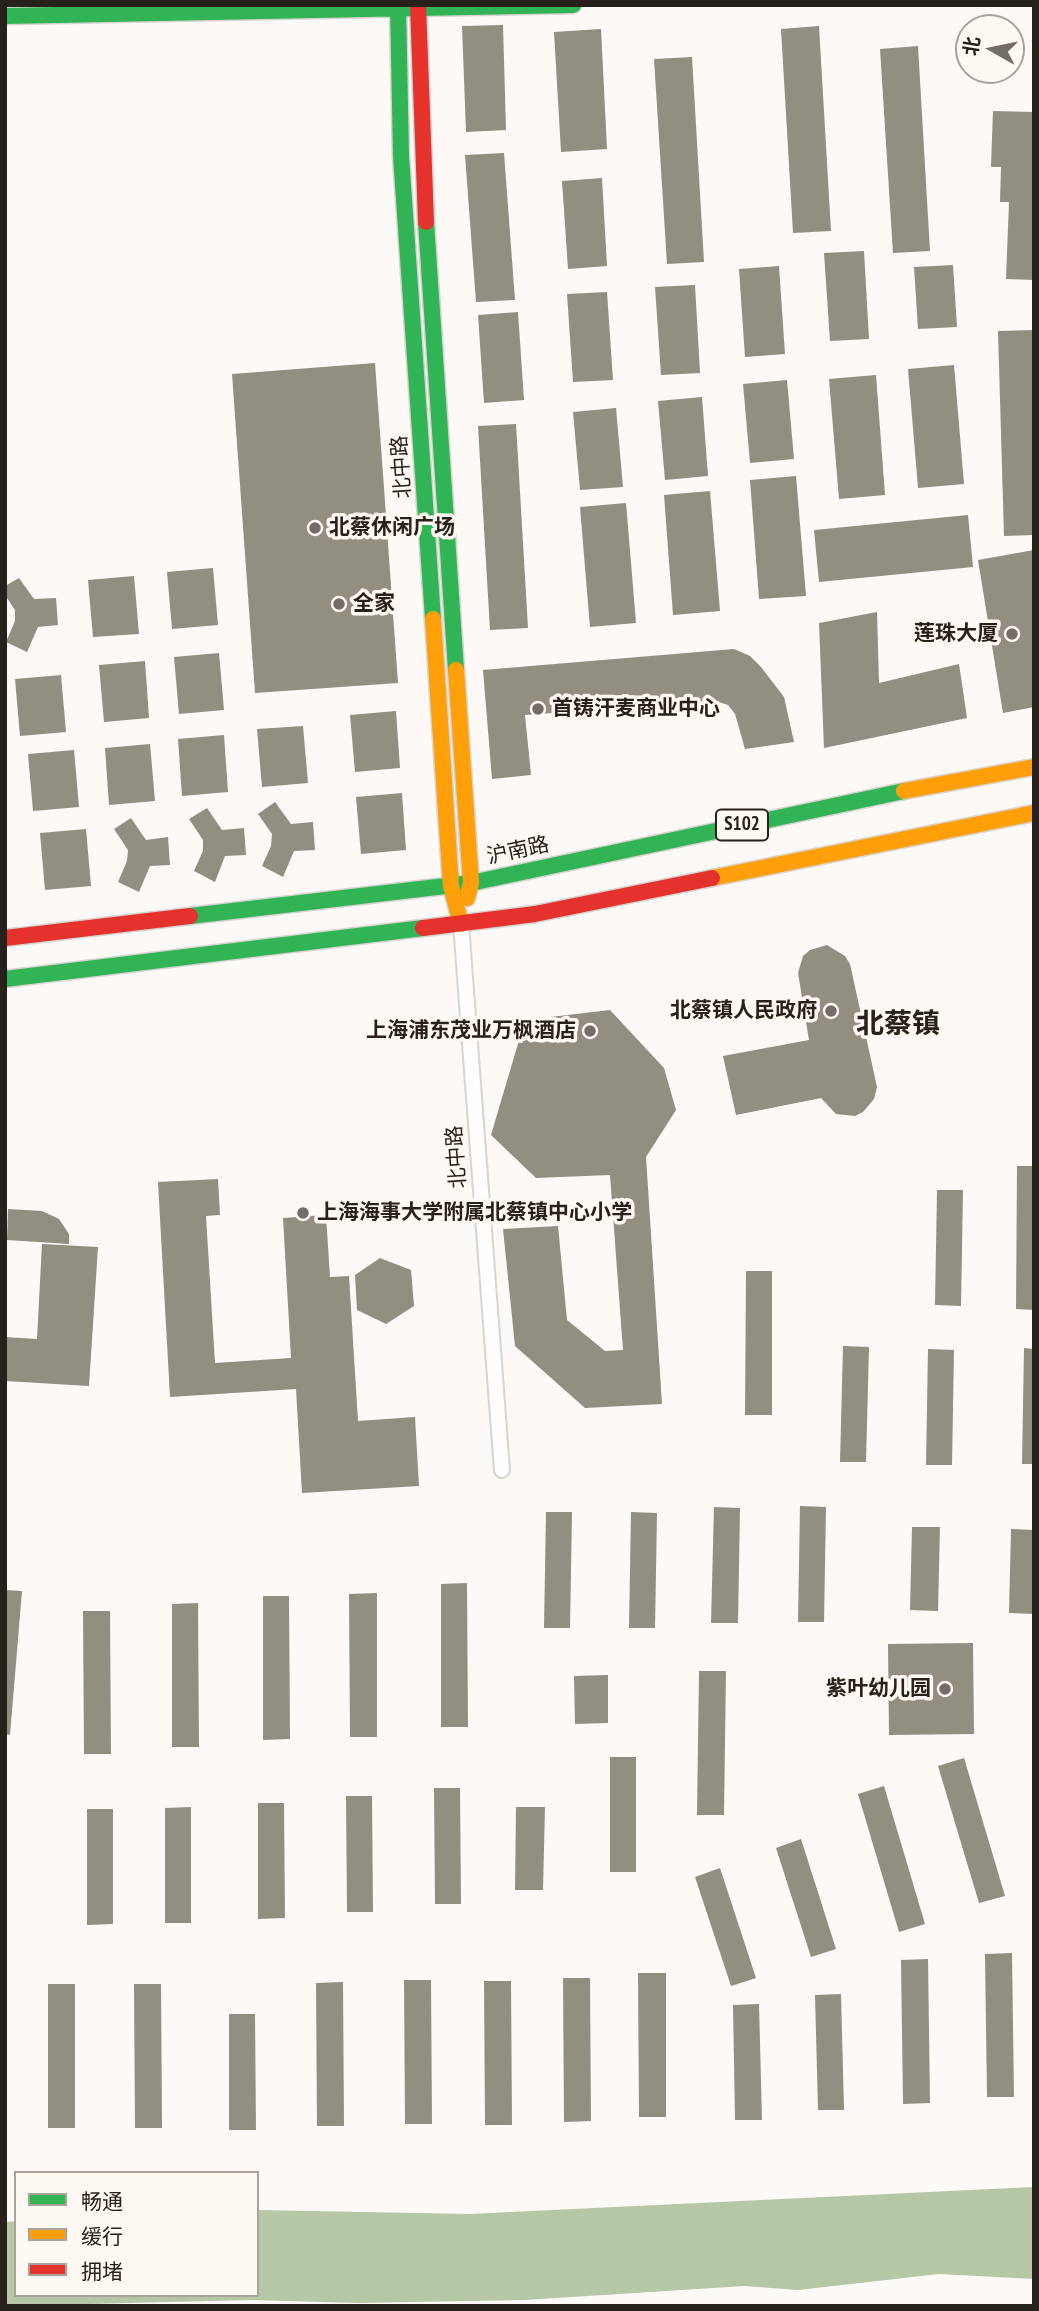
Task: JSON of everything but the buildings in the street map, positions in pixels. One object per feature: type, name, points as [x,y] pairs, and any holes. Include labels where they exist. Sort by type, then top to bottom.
[{"type":"street","points":[[5,16],[573,5]]},
{"type":"street","name":"北中路","points":[[418,6],[421,155],[471,883],[461,924]]},
{"type":"street","name":"北中路","points":[[398,7],[401,156],[451,886],[461,924],[502,1470]]},
{"type":"street","name":"沪南路","points":[[5,938],[471,883],[863,799],[1034,767]]},
{"type":"street","name":"S102","points":[[5,979],[535,914],[1034,813]]},
{"type":"shaded area","points":[[1034,2187],[1034,2279],[939,2274],[798,2290],[744,2286],[525,2300],[358,2303],[252,2300],[5,2306],[5,2222],[14,2221],[14,2297],[259,2297],[259,2210],[469,2214]]},
{"type":"traffic: fast","points":[[398,5],[401,156],[433,619]]},
{"type":"traffic: fast","points":[[5,16],[573,5]]},
{"type":"traffic: fast","points":[[426,222],[456,670]]},
{"type":"traffic: fast","points":[[190,916],[471,883],[904,791]]},
{"type":"traffic: fast","points":[[5,979],[423,928]]},
{"type":"traffic: slow","points":[[433,619],[451,886],[461,924]]},
{"type":"traffic: slow","points":[[456,670],[471,883],[467,898]]},
{"type":"traffic: slow","points":[[904,791],[1034,767]]},
{"type":"traffic: slow","points":[[712,878],[1034,813]]},
{"type":"traffic: jam","points":[[418,5],[426,222]]},
{"type":"traffic: jam","points":[[423,928],[535,914],[712,878]]},
{"type":"traffic: jam","points":[[5,938],[190,916]]},
{"type":"place","name":"北蔡休闲广场","points":[[315,528]]},
{"type":"place","name":"全家","points":[[339,604]]},
{"type":"place","name":"莲珠大厦","points":[[1012,634]]},
{"type":"place","name":"首铸汗麦商业中心","points":[[538,709]]},
{"type":"place","name":"北蔡镇人民政府","points":[[831,1011]]},
{"type":"place","name":"上海浦东茂业万枫酒店","points":[[590,1031]]},
{"type":"place","name":"上海海事大学附属北蔡镇中心小学","points":[[303,1213]]},
{"type":"place","name":"紫叶幼儿园","points":[[945,1689]]},
{"type":"district","name":"北蔡镇","points":[[898,1025]]}]
